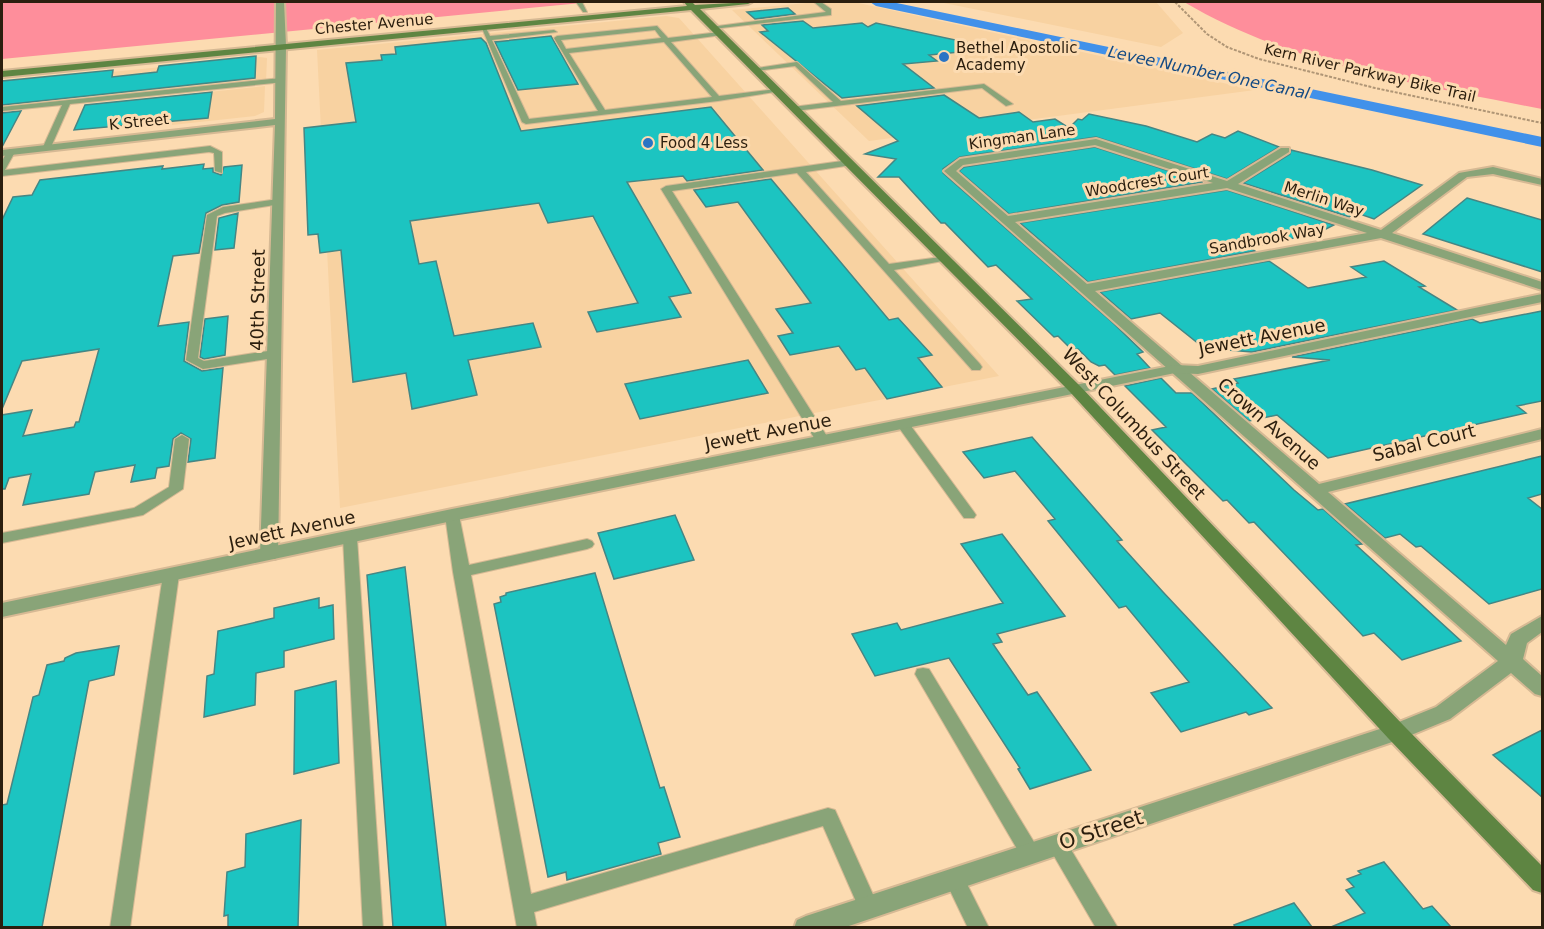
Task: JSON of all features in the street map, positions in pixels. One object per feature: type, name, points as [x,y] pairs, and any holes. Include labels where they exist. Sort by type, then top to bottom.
[{"type":"main road","name":"Chester Avenue","points":[[2,74],[585,11],[687,3],[748,2]]},
{"type":"main road","name":"Chester Avenue","points":[[2,67],[548,21],[687,3]]},
{"type":"main road","name":"West Columbus Street","points":[[687,3],[1075,389],[1396,732],[1542,882]]},
{"type":"street","name":"40th Street","points":[[269,555],[282,43],[280,2]]},
{"type":"street","name":"K Street","points":[[6,152],[280,121]]},
{"type":"street","name":"Kingman Lane","points":[[954,165],[960,162],[1096,142]]},
{"type":"street","name":"Merlin Way","points":[[1096,142],[1542,286]]},
{"type":"street","name":"Woodcrest Court","points":[[1005,220],[1230,184],[1285,150]]},
{"type":"street","name":"Crown Avenue","points":[[954,165],[949,171],[1542,688]]},
{"type":"street","name":"Sandbrook Way","points":[[1083,289],[1383,234],[1463,175],[1474,171],[1491,170],[1542,182]]},
{"type":"street","name":"Jewett Avenue","points":[[2,610],[452,515],[1175,369],[1197,370],[1542,298]]},
{"type":"street","name":"Sabal Court","points":[[1315,490],[1542,434]]},
{"type":"street","points":[[1512,662],[1518,639],[1542,623]]},
{"type":"street","name":"O Street","points":[[806,927],[858,916],[954,878],[1396,732],[1443,713],[1512,662]]},
{"type":"lane","points":[[579,2],[585,11]]},
{"type":"lane","points":[[564,51],[666,40],[829,14],[829,10],[817,2]]},
{"type":"lane","points":[[548,21],[564,51],[603,112]]},
{"type":"lane","points":[[483,27],[526,122],[777,91]]},
{"type":"lane","points":[[488,38],[657,28],[718,99]]},
{"type":"lane","points":[[755,69],[797,64],[839,104]]},
{"type":"lane","points":[[2,109],[281,80]]},
{"type":"lane","points":[[795,109],[984,86],[1010,104]]},
{"type":"lane","points":[[47,147],[67,103]]},
{"type":"lane","points":[[196,151],[201,130]]},
{"type":"lane","points":[[2,174],[210,149],[218,152],[219,171]]},
{"type":"lane","points":[[2,168],[6,152]]},
{"type":"lane","points":[[823,441],[666,189],[849,163]]},
{"type":"lane","points":[[799,170],[976,368]]},
{"type":"lane","points":[[274,354],[203,365],[192,360],[212,215],[223,210],[278,202]]},
{"type":"lane","points":[[886,268],[944,258]]},
{"type":"lane","points":[[903,425],[969,514]]},
{"type":"lane","points":[[2,538],[138,512],[176,489],[182,439]]},
{"type":"lane","points":[[452,515],[527,927]]},
{"type":"lane","points":[[350,538],[373,927]]},
{"type":"lane","points":[[461,572],[587,544]]},
{"type":"lane","points":[[120,927],[171,575]]},
{"type":"lane","points":[[922,675],[1030,853]]},
{"type":"lane","points":[[523,906],[828,816],[858,916]]},
{"type":"lane","points":[[1057,844],[1108,927]]},
{"type":"lane","points":[[954,878],[979,927]]},
{"type":"path","name":"Kern River Parkway Bike Trail","points":[[1175,2],[1207,34],[1227,47],[1259,59],[1375,88],[1542,123]]},
{"type":"shaded area","points":[[2,2],[592,2],[2,59]]},
{"type":"shaded area","name":"Bethel Apostolic Academy","points":[[817,2],[854,2],[1255,90],[869,141],[732,10]]},
{"type":"shaded area","points":[[939,2],[1156,2],[1183,33],[1161,47]]},
{"type":"shaded area","points":[[1184,2],[1542,2],[1542,109],[1404,81],[1313,58],[1226,24]]},
{"type":"shaded area","points":[[666,16],[679,18],[999,376],[340,508],[317,50]]},
{"type":"shaded area","points":[[267,58],[266,81],[2,109],[2,83]]},
{"type":"shaded area","points":[[265,86],[264,112],[255,116],[135,129],[144,99]]},
{"type":"building","points":[[788,8],[795,14],[755,19],[747,12]]},
{"type":"building","points":[[803,21],[813,28],[862,23],[868,27],[876,23],[979,45],[979,50],[929,55],[937,61],[903,64],[934,88],[842,98],[760,32],[768,31],[762,25]]},
{"type":"building","points":[[551,36],[578,84],[518,90],[495,42]]},
{"type":"building","points":[[481,38],[486,43],[521,131],[711,107],[763,170],[687,181],[683,176],[627,182],[691,293],[669,297],[681,317],[597,332],[588,312],[638,303],[593,216],[548,223],[539,203],[410,221],[419,264],[436,261],[454,336],[533,323],[541,347],[468,360],[477,395],[412,409],[406,373],[353,382],[341,250],[320,253],[318,234],[308,235],[304,128],[356,122],[346,63],[382,60],[381,55],[396,54],[395,47]]},
{"type":"building","points":[[256,56],[255,78],[2,105],[2,81],[113,70],[112,77],[157,72],[159,66]]},
{"type":"building","points":[[212,92],[208,118],[74,130],[85,105]]},
{"type":"building","points":[[944,95],[979,118],[1019,112],[1033,122],[1055,119],[1069,128],[1078,119],[1082,120],[1089,114],[1146,126],[1197,142],[1212,134],[1225,138],[1238,131],[1279,147],[1227,179],[1096,137],[960,157],[943,169],[943,173],[1112,322],[1143,352],[1137,354],[1150,368],[1115,375],[1105,365],[1099,366],[1091,362],[1078,349],[1072,350],[1058,336],[1054,337],[1017,301],[1032,299],[996,265],[988,267],[945,223],[941,223],[899,177],[878,177],[896,159],[865,154],[898,141],[857,106]]},
{"type":"building","points":[[21,111],[2,147],[2,113]]},
{"type":"building","points":[[1095,147],[1203,182],[1009,214],[959,171],[964,167]]},
{"type":"building","points":[[1291,150],[1422,185],[1374,219],[1357,213],[1349,217],[1243,183],[1290,154]]},
{"type":"building","points":[[204,164],[203,169],[213,168],[213,172],[221,175],[224,167],[242,165],[239,202],[222,205],[206,213],[199,253],[173,256],[158,326],[189,322],[184,361],[202,371],[223,368],[215,458],[188,462],[191,439],[181,433],[173,439],[169,466],[157,468],[155,478],[131,482],[135,465],[95,472],[89,494],[23,505],[31,474],[9,478],[5,489],[2,489],[2,415],[32,410],[23,436],[74,427],[76,422],[79,422],[99,349],[22,361],[2,409],[2,220],[13,197],[32,195],[40,180],[163,166],[162,169]]},
{"type":"building","points":[[771,179],[889,320],[898,318],[932,355],[918,358],[942,387],[887,399],[865,368],[856,370],[839,346],[790,355],[778,336],[793,333],[776,309],[811,303],[738,202],[706,207],[694,190]]},
{"type":"building","points":[[1227,190],[1334,225],[1320,232],[1250,248],[1255,251],[1088,282],[1020,223]]},
{"type":"building","points":[[1467,198],[1542,220],[1542,272],[1423,234]]},
{"type":"building","points":[[238,213],[234,248],[215,250],[219,218]]},
{"type":"building","points":[[1269,261],[1308,288],[1366,277],[1351,267],[1384,261],[1425,286],[1419,287],[1457,310],[1252,352],[1204,348],[1160,313],[1131,319],[1100,292]]},
{"type":"building","points":[[1542,311],[1542,401],[1517,406],[1526,413],[1328,458],[1277,415],[1249,421],[1212,389],[1238,383],[1234,379],[1330,360],[1292,357],[1472,319],[1480,323]]},
{"type":"building","points":[[228,316],[225,355],[204,359],[200,357],[205,319]]},
{"type":"building","points":[[748,360],[768,393],[640,419],[625,384]]},
{"type":"building","points":[[1161,378],[1176,393],[1192,393],[1294,490],[1318,510],[1323,509],[1362,544],[1356,545],[1461,641],[1402,660],[1374,633],[1363,636],[1254,522],[1249,523],[1227,500],[1223,501],[1152,430],[1166,427],[1125,386]]},
{"type":"building","points":[[1032,437],[1122,540],[1117,541],[1272,708],[1249,715],[1246,712],[1181,732],[1151,693],[1189,682],[1126,606],[1119,608],[1048,521],[1055,519],[1015,471],[984,478],[963,452]]},
{"type":"building","points":[[1542,456],[1542,494],[1528,498],[1542,509],[1542,589],[1489,604],[1421,546],[1416,547],[1400,534],[1385,538],[1345,504]]},
{"type":"building","points":[[675,515],[694,560],[614,579],[598,533]]},
{"type":"building","points":[[1002,534],[1065,616],[997,634],[1002,642],[993,644],[1028,695],[1037,692],[1091,770],[1030,789],[1018,769],[1020,768],[949,658],[875,676],[852,634],[897,623],[901,630],[1003,603],[961,544]]},
{"type":"building","points":[[405,567],[446,927],[393,927],[367,575]]},
{"type":"building","points":[[595,573],[660,788],[664,787],[680,837],[658,843],[661,854],[567,880],[566,872],[548,877],[494,604],[501,602],[500,597],[506,593]]},
{"type":"building","points":[[319,598],[319,608],[333,605],[334,639],[284,651],[284,667],[256,673],[255,705],[204,717],[207,676],[214,674],[218,631],[274,618],[274,608]]},
{"type":"building","points":[[119,646],[114,675],[89,681],[42,927],[2,927],[2,805],[7,804],[33,697],[39,695],[47,665],[64,661],[65,658],[76,653]]},
{"type":"building","points":[[336,681],[339,763],[294,774],[295,691]]},
{"type":"building","points":[[1542,730],[1542,797],[1493,755]]},
{"type":"building","points":[[301,820],[298,927],[228,927],[228,915],[224,916],[227,872],[245,867],[246,834]]},
{"type":"building","points":[[1384,862],[1423,909],[1432,906],[1451,927],[1331,927],[1365,913],[1346,890],[1354,887],[1347,879],[1361,874],[1358,871]]},
{"type":"building","points":[[1294,903],[1312,927],[1235,927],[1234,925]]},
{"type":"waterway","name":"Levee Number One Canal","points":[[876,2],[1542,142]]},
{"type":"place","name":"Bethel Apostolic Academy","points":[[944,57]]},
{"type":"place","name":"Food 4 Less","points":[[648,143]]}]
